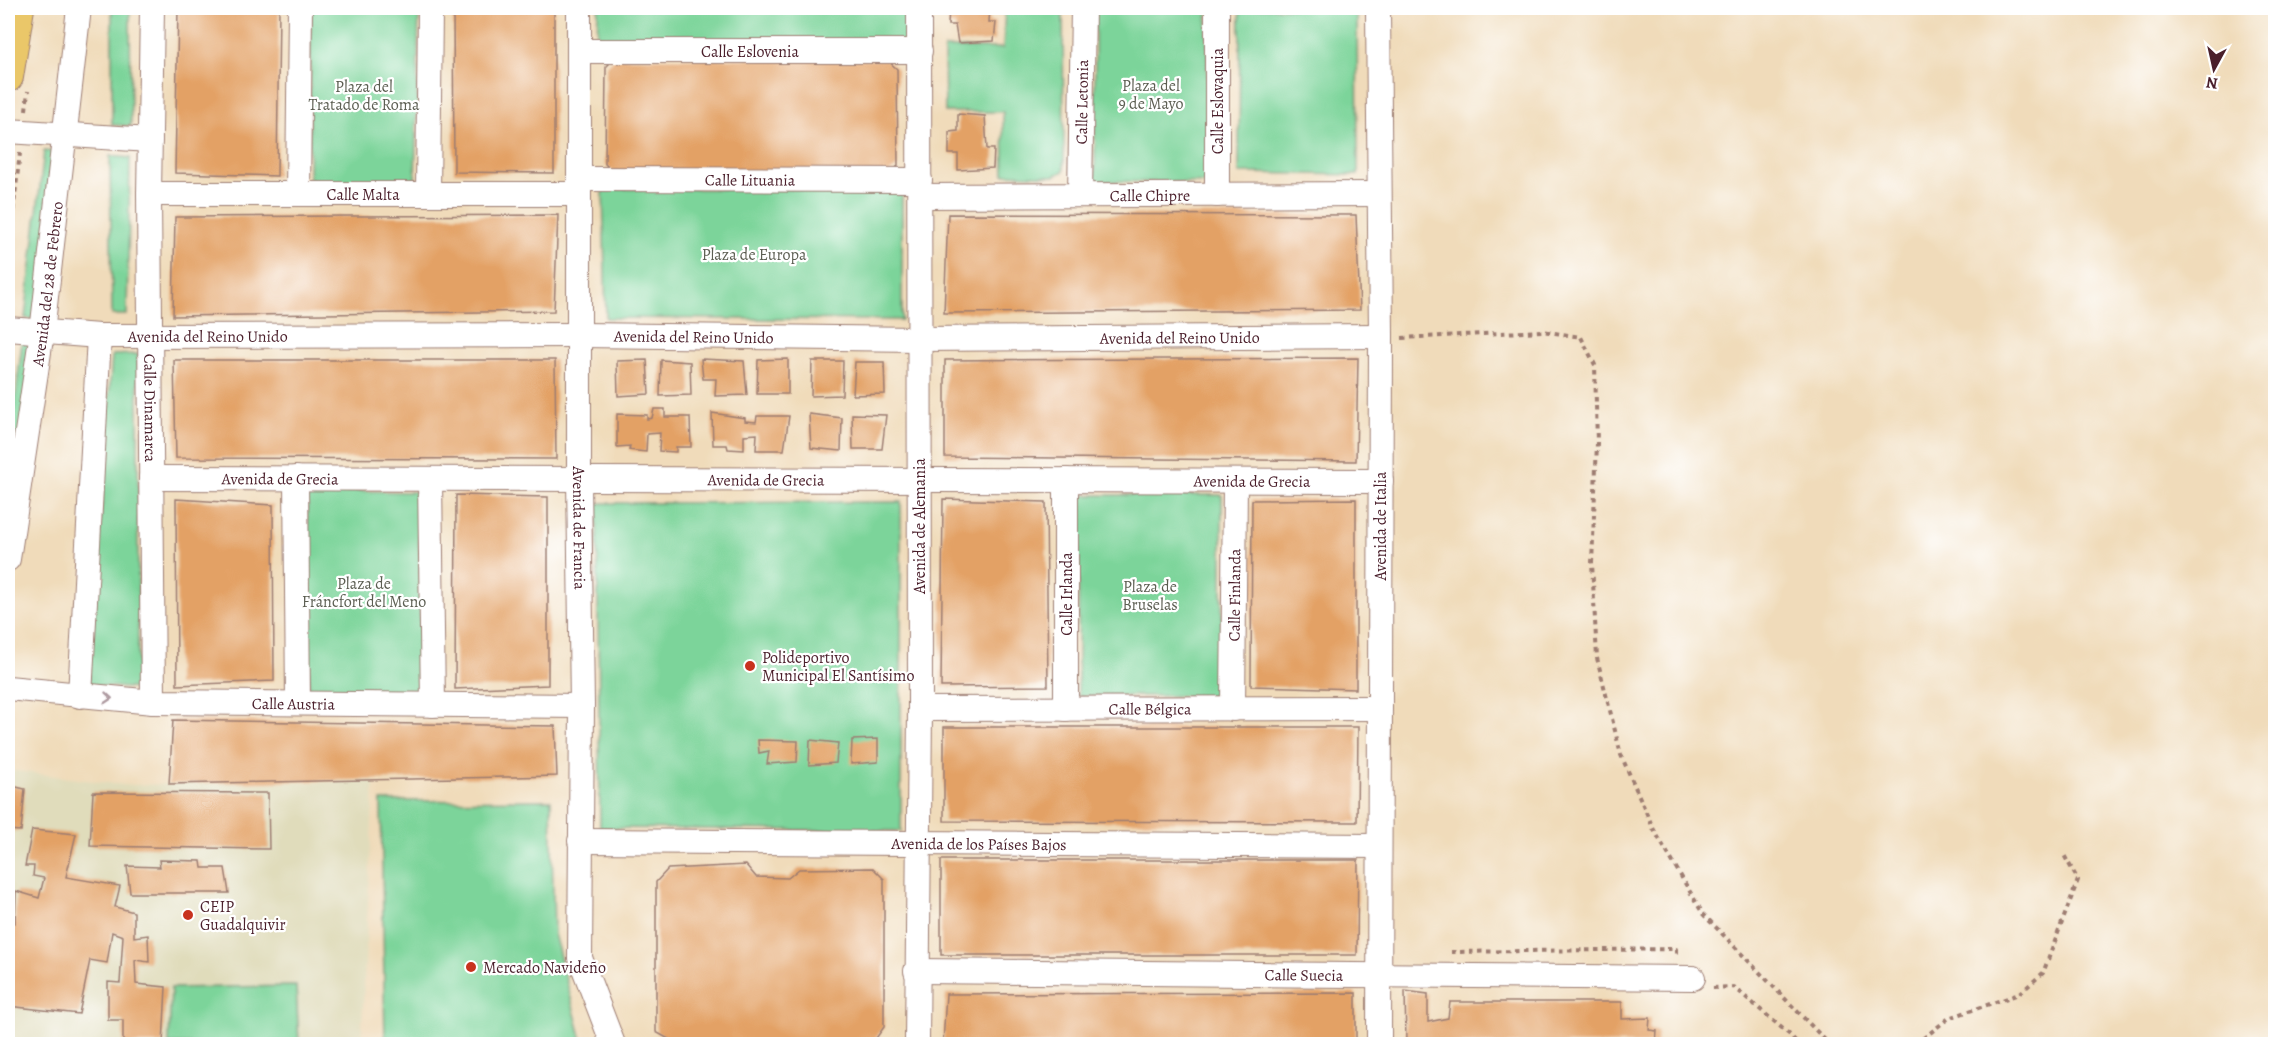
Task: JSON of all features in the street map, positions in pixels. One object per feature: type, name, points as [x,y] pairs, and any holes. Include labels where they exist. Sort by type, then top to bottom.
[{"type":"main road","points":[[8,77],[19,8]]},
{"type":"street","name":"Avenida del 28 de Febrero","points":[[8,559],[42,332],[79,8]]},
{"type":"street","name":"Calle Dinamarca","points":[[152,8],[149,194],[153,702]]},
{"type":"street","points":[[298,194],[300,8]]},
{"type":"street","points":[[428,194],[430,8]]},
{"type":"street","name":"Avenida de Francia","points":[[579,8],[579,479],[582,706],[580,958],[613,1044]]},
{"type":"street","name":"Avenida de Alemania","points":[[917,1044],[920,709],[918,339],[920,8]]},
{"type":"street","name":"Calle Letonia","points":[[1080,195],[1083,8]]},
{"type":"street","name":"Calle Eslovaquia","points":[[1217,8],[1217,195]]},
{"type":"street","name":"Avenida de Italia","points":[[1378,8],[1381,336],[1379,1044]]},
{"type":"street","name":"Calle Eslovenia","points":[[579,51],[920,51]]},
{"type":"street","points":[[8,131],[150,140]]},
{"type":"street","name":"Calle Malta","points":[[149,194],[428,194],[579,187]]},
{"type":"street","name":"Calle Lituania","points":[[579,187],[920,188]]},
{"type":"street","name":"Calle Chipre","points":[[920,188],[1080,195],[1379,194]]},
{"type":"street","name":"Avenida del Reino Unido","points":[[8,329],[99,336],[580,335],[918,339],[1381,336]]},
{"type":"street","points":[[80,696],[99,336]]},
{"type":"street","name":"Avenida de Grecia","points":[[152,478],[1381,481]]},
{"type":"street","points":[[296,478],[298,704]]},
{"type":"street","points":[[429,479],[433,705]]},
{"type":"street","name":"Calle Irlanda","points":[[1066,480],[1066,709]]},
{"type":"street","name":"Calle Finlanda","points":[[1233,709],[1236,481]]},
{"type":"street","name":"Calle Austria","points":[[8,688],[153,702],[582,706]]},
{"type":"street","name":"Calle Bélgica","points":[[920,709],[1380,708]]},
{"type":"street","name":"Avenida de los Países Bajos","points":[[580,841],[1379,846]]},
{"type":"street","name":"Calle Suecia","points":[[916,971],[1379,976],[1701,983]]},
{"type":"path","points":[[1381,336],[1394,338],[1542,332],[1581,337],[1594,365],[1597,443],[1592,563],[1597,658],[1621,755],[1654,830],[1703,914],[1828,1044]]},
{"type":"path","points":[[1916,1044],[1949,1018],[2019,993],[2043,973],[2078,880],[2064,855]]},
{"type":"path","points":[[1441,952],[1676,949],[1676,960]]},
{"type":"path","points":[[1701,983],[1734,987],[1791,1035],[1798,1044]]},
{"type":"shaded area","name":"CEIP Guadalquivir","points":[[8,770],[125,785],[374,781],[361,1044],[8,1044]]},
{"type":"green space","points":[[112,8],[130,8],[131,126],[112,125]]},
{"type":"green space","name":"Plaza del Tratado de Roma","points":[[311,8],[419,8],[415,183],[309,184]]},
{"type":"green space","points":[[598,8],[906,8],[906,45],[597,41]]},
{"type":"green space","points":[[1005,8],[1063,8],[1064,171],[1054,176],[1004,174],[1003,112],[945,112],[944,48],[1003,48]]},
{"type":"green space","name":"Plaza del 9 de Mayo","points":[[1095,8],[1207,8],[1208,183],[1095,181]]},
{"type":"green space","points":[[1240,8],[1357,8],[1358,175],[1239,173]]},
{"type":"green space","points":[[44,151],[57,152],[38,320],[25,318]]},
{"type":"green space","points":[[110,156],[130,158],[127,315],[112,315]]},
{"type":"green space","name":"Plaza de Europa","points":[[603,189],[902,189],[902,320],[606,318]]},
{"type":"green space","points":[[22,342],[35,345],[8,530],[8,463]]},
{"type":"green space","points":[[138,354],[138,689],[89,685],[112,355]]},
{"type":"green space","name":"Plaza de Fráncfort del Meno","points":[[307,490],[418,492],[422,693],[309,692]]},
{"type":"green space","name":"Plaza de Bruselas","points":[[1079,495],[1222,495],[1222,696],[1078,696]]},
{"type":"green space","name":"Polideportivo Municipal El Santísimo","points":[[901,502],[901,831],[600,828],[597,503]]},
{"type":"green space","points":[[551,800],[554,934],[583,1044],[385,1044],[381,801]]},
{"type":"green space","points":[[296,986],[299,1044],[169,1044],[171,988]]},
{"type":"building","points":[[178,8],[279,8],[277,176],[175,173]]},
{"type":"building","points":[[453,8],[554,8],[554,173],[454,172]]},
{"type":"building","points":[[949,8],[990,8],[989,22],[996,22],[994,41],[958,43],[955,25],[948,25]]},
{"type":"building","points":[[615,58],[887,60],[897,69],[898,166],[887,174],[617,175],[605,164],[606,67]]},
{"type":"building","points":[[958,114],[985,116],[987,149],[994,149],[993,168],[958,170],[958,154],[949,154],[949,132],[958,131]]},
{"type":"building","points":[[948,214],[1356,215],[1360,310],[944,313]]},
{"type":"building","points":[[558,215],[554,311],[173,316],[175,217]]},
{"type":"building","points":[[1358,358],[1356,461],[945,457],[945,360]]},
{"type":"building","points":[[701,359],[744,361],[747,395],[715,396],[716,379],[703,379]]},
{"type":"building","points":[[788,359],[788,394],[757,394],[758,360]]},
{"type":"building","points":[[174,360],[555,360],[556,459],[176,458]]},
{"type":"building","points":[[647,360],[649,394],[618,396],[617,361]]},
{"type":"building","points":[[661,360],[690,362],[691,395],[660,396]]},
{"type":"building","points":[[812,361],[843,361],[842,395],[811,396]]},
{"type":"building","points":[[855,362],[884,362],[885,394],[853,395]]},
{"type":"building","points":[[654,409],[665,409],[665,417],[690,417],[691,447],[676,447],[676,452],[659,451],[660,433],[647,434],[646,452],[629,450],[630,446],[617,447],[617,414],[647,415],[647,419],[652,418]]},
{"type":"building","points":[[712,413],[756,422],[757,416],[789,416],[784,450],[756,450],[757,434],[744,435],[744,450],[728,449],[727,445],[713,445]]},
{"type":"building","points":[[809,414],[842,418],[841,451],[811,448]]},
{"type":"building","points":[[852,414],[886,415],[882,449],[853,449]]},
{"type":"building","points":[[456,495],[548,497],[548,685],[455,689]]},
{"type":"building","points":[[176,499],[273,505],[274,681],[177,685]]},
{"type":"building","points":[[943,499],[1046,502],[1048,686],[941,687]]},
{"type":"building","points":[[1356,499],[1356,689],[1251,686],[1252,500]]},
{"type":"building","points":[[173,720],[555,726],[557,776],[169,784]]},
{"type":"building","points":[[944,727],[1358,727],[1357,822],[944,821]]},
{"type":"building","points":[[878,739],[878,762],[851,764],[852,740]]},
{"type":"building","points":[[758,740],[798,741],[797,762],[767,764],[769,751],[759,753]]},
{"type":"building","points":[[810,740],[838,743],[836,763],[809,765]]},
{"type":"building","points":[[8,785],[25,789],[21,831],[8,830]]},
{"type":"building","points":[[93,792],[268,793],[269,849],[90,846]]},
{"type":"building","points":[[32,830],[76,834],[66,877],[120,886],[115,907],[134,912],[134,937],[148,935],[149,962],[135,960],[136,984],[166,987],[163,1044],[123,1044],[123,1020],[108,1020],[108,982],[120,983],[123,936],[112,932],[107,963],[90,960],[79,1014],[8,1006],[8,922],[15,923],[16,891],[39,898],[44,878],[33,876],[34,866],[25,866]]},
{"type":"building","points":[[159,860],[201,861],[202,868],[225,868],[229,893],[130,893],[127,866],[160,867]]},
{"type":"building","points":[[941,860],[1358,860],[1357,955],[941,955]]},
{"type":"building","points":[[746,865],[756,877],[788,878],[799,869],[873,868],[884,879],[884,1027],[872,1044],[674,1042],[656,1032],[656,882],[668,869]]},
{"type":"building","points":[[1405,991],[1428,994],[1428,1022],[1448,1018],[1450,1002],[1622,1002],[1622,1019],[1650,1018],[1649,1030],[1657,1031],[1656,1044],[1406,1044]]},
{"type":"building","points":[[1356,993],[1356,1044],[943,1044],[946,994]]},
{"type":"place","name":"Polideportivo Municipal El Santísimo","points":[[750,666]]},
{"type":"place","name":"CEIP Guadalquivir","points":[[188,915]]},
{"type":"place","name":"Mercado Navideño","points":[[471,967]]}]
